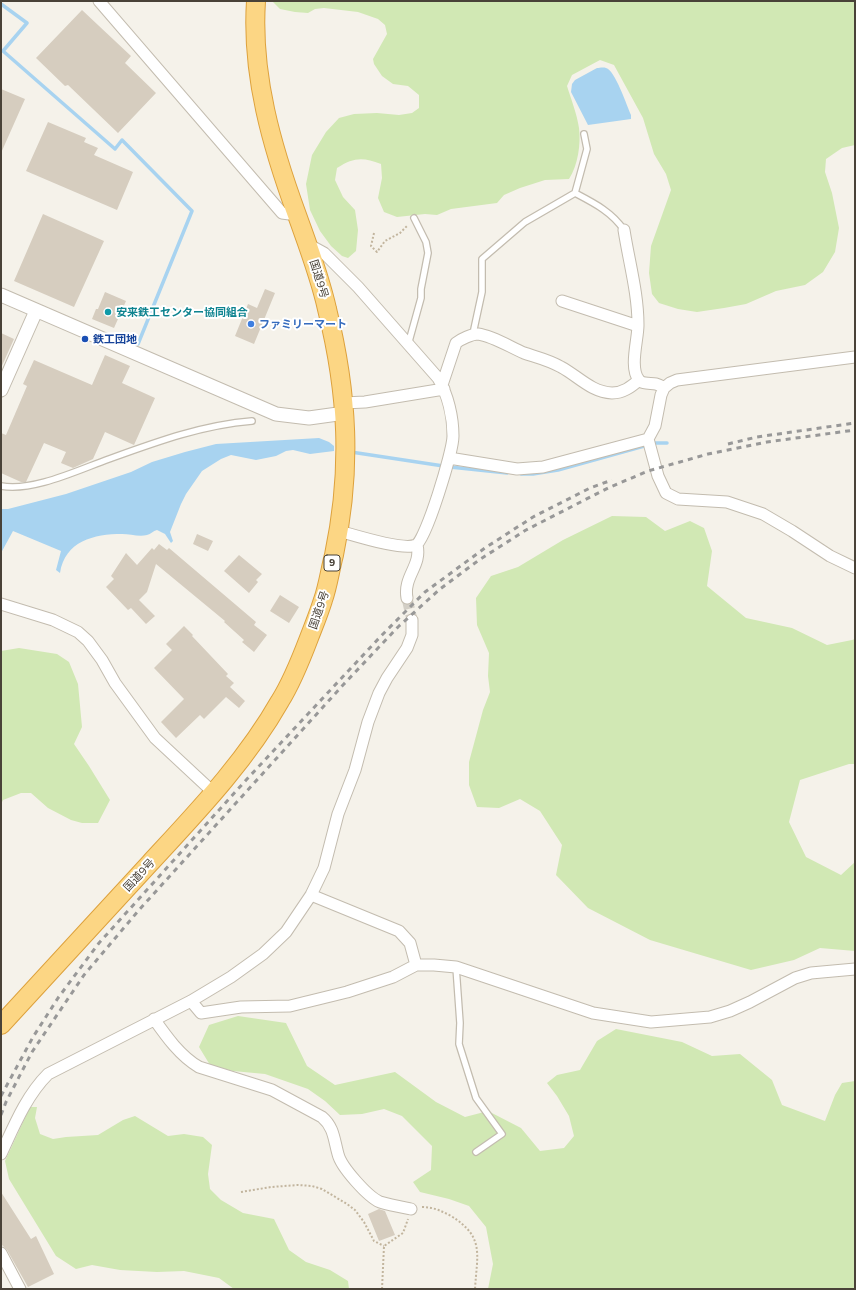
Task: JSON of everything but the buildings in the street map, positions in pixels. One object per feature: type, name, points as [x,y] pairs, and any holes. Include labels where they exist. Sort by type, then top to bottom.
[{"type":"highway","name":"国道9号","points":[[1,1025],[214,793],[257,736],[281,700],[303,654],[324,598],[339,531],[344,492],[346,454],[345,408],[329,315],[309,248],[274,146],[260,80],[256,45],[256,1]]},
{"type":"street","points":[[99,1],[282,212],[297,215]]},
{"type":"street","points":[[624,230],[636,293],[638,326],[634,365],[635,373],[641,382],[657,384],[664,388]]},
{"type":"street","points":[[309,248],[313,247],[324,253],[358,287],[438,378],[443,387],[451,415],[453,438],[447,463],[436,503],[421,540],[417,545],[409,547],[394,545],[339,531]]},
{"type":"street","points":[[1,295],[276,414],[309,418],[372,401],[443,387]]},
{"type":"street","points":[[562,301],[638,326]]},
{"type":"street","points":[[1,390],[36,311]]},
{"type":"street","points":[[443,387],[456,343],[475,334],[484,336],[524,353],[550,361],[567,370],[585,384],[605,392],[613,393],[622,391],[639,380]]},
{"type":"street","points":[[855,357],[677,380],[664,388],[661,395],[655,426],[648,439],[658,476],[666,492],[678,499],[727,502],[763,514],[830,556],[855,568]]},
{"type":"street","points":[[447,463],[517,469],[543,467],[648,439]]},
{"type":"street","points":[[407,598],[407,582],[418,558],[417,545]]},
{"type":"street","points":[[1,604],[53,620],[78,632],[94,648],[115,683],[155,738],[214,793]]},
{"type":"street","points":[[1,1154],[19,1116],[37,1084],[48,1074],[191,1001],[231,977],[263,954],[286,932],[311,895],[324,868],[338,814],[355,770],[368,722],[379,693],[407,648],[412,635],[412,620]]},
{"type":"street","points":[[311,895],[399,931],[410,944],[416,965]]},
{"type":"street","points":[[191,1001],[201,1013],[241,1007],[290,1006],[347,992],[393,977],[416,965],[434,965],[456,967],[593,1013],[651,1022],[710,1017],[730,1011],[750,1002],[795,978],[811,973],[855,969]]},
{"type":"street","points":[[154,1019],[164,1033],[192,1063],[272,1090],[322,1117],[328,1122],[332,1129],[336,1140],[338,1154],[345,1170],[374,1198],[381,1202],[411,1209]]},
{"type":"street","points":[[1,1253],[20,1289]]},
{"type":"lane","points":[[475,334],[474,329],[482,292],[482,259],[525,222],[576,193],[587,149],[584,134]]},
{"type":"lane","points":[[576,193],[604,209],[619,223],[624,230]]},
{"type":"lane","points":[[408,345],[421,298],[421,289],[428,253],[426,242],[414,218]]},
{"type":"lane","points":[[1,486],[20,487],[45,482],[150,444],[186,433],[252,421]]},
{"type":"lane","points":[[456,967],[460,1023],[459,1044],[476,1098],[502,1134],[476,1152]]},
{"type":"path","points":[[374,233],[371,246],[377,252],[385,241],[400,233],[414,218]]},
{"type":"path","points":[[241,1192],[270,1187],[298,1185],[312,1186],[322,1189],[355,1210],[364,1222],[374,1241],[384,1246]]},
{"type":"path","points":[[384,1246],[403,1233],[411,1209],[426,1207],[438,1210],[462,1223],[474,1236],[477,1246],[475,1289]]},
{"type":"path","points":[[382,1289],[384,1246]]},
{"type":"green space","points":[[272,1],[855,1],[855,145],[842,148],[826,159],[825,172],[832,193],[839,228],[835,252],[823,272],[805,285],[776,291],[746,304],[697,312],[678,309],[659,303],[652,294],[649,273],[651,246],[671,190],[666,174],[654,154],[643,118],[614,65],[600,60],[572,75],[567,86],[577,117],[580,134],[577,161],[569,179],[545,180],[520,188],[504,195],[497,203],[451,209],[437,215],[425,214],[397,217],[384,212],[378,198],[382,178],[381,164],[364,159],[354,160],[337,168],[335,180],[343,197],[355,210],[358,230],[356,251],[348,258],[342,256],[331,246],[320,231],[310,210],[306,184],[312,155],[326,132],[339,118],[354,114],[377,113],[399,115],[412,113],[419,108],[419,95],[408,86],[393,84],[382,76],[374,64],[373,59],[387,34],[385,25],[378,19],[358,12],[324,8],[315,9],[308,13],[295,12],[280,9]]},
{"type":"green space","points":[[612,516],[646,517],[665,531],[690,521],[704,528],[712,551],[707,586],[746,618],[792,628],[827,645],[855,639],[855,764],[849,764],[800,780],[789,822],[806,857],[841,875],[855,862],[855,951],[820,948],[794,960],[751,970],[650,940],[588,908],[556,875],[562,845],[540,811],[520,799],[499,808],[477,807],[469,785],[469,762],[483,710],[490,692],[488,676],[489,653],[477,625],[476,598],[491,576],[518,567],[563,540]]},
{"type":"green space","points":[[19,648],[57,654],[69,662],[78,684],[82,727],[74,744],[110,800],[98,823],[82,823],[71,820],[48,808],[31,793],[21,793],[3,800],[1,804],[1,651]]},
{"type":"green space","points":[[238,1016],[286,1023],[307,1066],[335,1085],[395,1072],[436,1102],[465,1117],[488,1111],[521,1128],[540,1151],[564,1148],[574,1136],[569,1116],[547,1083],[557,1075],[580,1070],[597,1041],[616,1029],[682,1042],[712,1056],[740,1054],[772,1080],[782,1105],[825,1121],[835,1095],[842,1083],[855,1081],[855,1289],[488,1289],[493,1264],[486,1227],[469,1206],[449,1199],[420,1192],[413,1182],[431,1170],[432,1146],[402,1116],[384,1109],[362,1114],[340,1115],[325,1101],[308,1089],[265,1074],[233,1071],[210,1065],[199,1047],[209,1025]]},
{"type":"green space","points":[[30,1107],[37,1107],[35,1118],[40,1134],[53,1139],[98,1135],[123,1120],[135,1116],[168,1136],[184,1134],[203,1137],[212,1145],[208,1174],[210,1189],[221,1200],[243,1213],[274,1219],[289,1250],[306,1262],[330,1270],[348,1281],[349,1289],[234,1289],[219,1278],[184,1271],[157,1272],[120,1270],[92,1265],[76,1269],[56,1256],[9,1179],[5,1161]]},
{"type":"water","points":[[597,68],[606,68],[617,81],[631,115],[631,119],[588,125],[571,92],[572,84],[575,80]]},
{"type":"water","points":[[319,438],[334,446],[334,451],[310,454],[293,450],[286,451],[276,456],[256,460],[231,455],[221,459],[202,471],[181,504],[170,532],[173,541],[171,543],[165,534],[157,530],[144,536],[112,534],[91,538],[74,547],[68,553],[63,562],[60,573],[56,570],[61,551],[13,531],[1,553],[1,509],[8,509],[66,494],[131,472],[152,462],[216,444]]},
{"type":"waterway","points":[[1,4],[27,23],[3,51],[115,149],[122,140],[192,211],[138,344]]},
{"type":"waterway","points":[[521,474],[533,474],[558,470],[655,443],[667,443]]},
{"type":"waterway","points":[[351,452],[450,467],[507,473]]},
{"type":"tunnel","points":[[407,598],[412,620]]},
{"type":"railway","points":[[728,444],[757,437],[855,423]]},
{"type":"railway","points":[[1,1115],[6,1102],[32,1052],[84,975],[139,910],[343,685],[398,627],[440,589],[479,560],[526,530],[608,488],[648,471],[708,454],[767,442],[855,430]]},
{"type":"railway","points":[[1,1096],[33,1037],[58,998],[99,943],[247,779],[381,636],[425,592],[485,548],[533,517],[590,488],[612,480]]},
{"type":"place","name":"安来鉄工センター協同組合","points":[[108,312]]},
{"type":"place","name":"ファミリーマート","points":[[251,324]]},
{"type":"place","name":"鉄工団地","points":[[85,339]]}]
